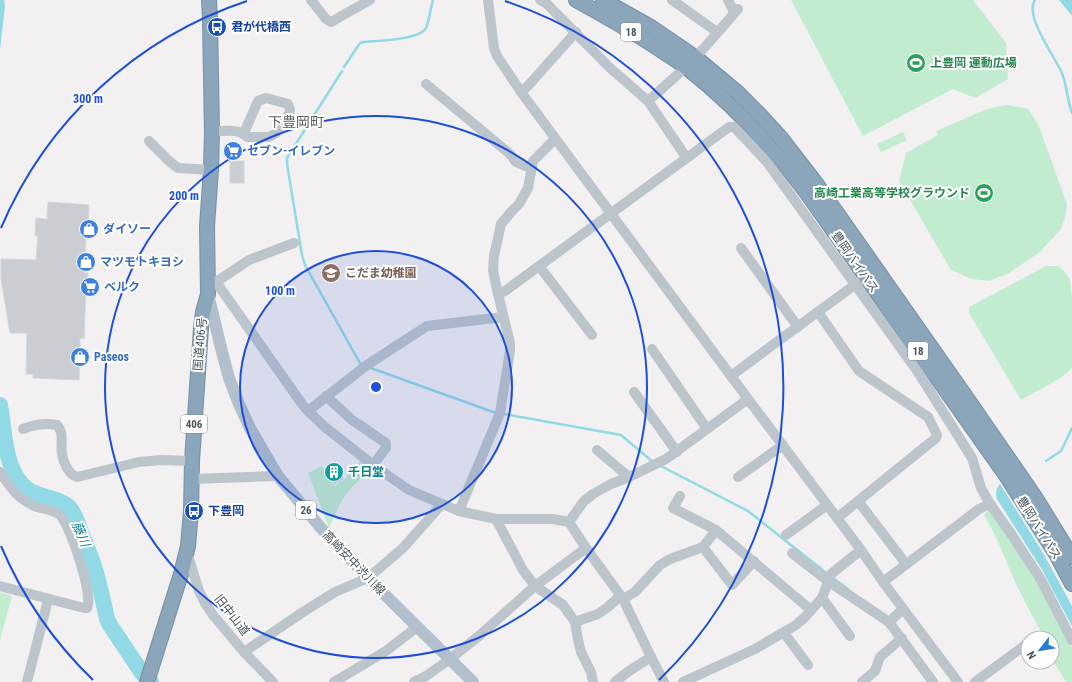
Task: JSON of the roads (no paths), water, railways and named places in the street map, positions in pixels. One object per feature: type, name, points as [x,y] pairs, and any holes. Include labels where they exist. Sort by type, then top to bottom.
[{"type":"highway","name":"国道406号","points":[[148,678],[188,546],[201,328],[203,312],[210,286],[208,226],[212,132],[209,0]]},
{"type":"highway","name":"豊岡バイパス","points":[[576,0],[642,38],[690,62],[728,85],[759,114],[781,138],[806,170],[964,394],[1034,497],[1072,557]]},
{"type":"highway","name":"豊岡バイパス","points":[[603,0],[651,27],[690,62],[720,96],[752,126],[782,160],[806,192],[861,281],[1007,477],[1056,554],[1072,584]]},
{"type":"main road","name":"高崎安中渋川線","points":[[210,286],[229,378],[250,428],[278,476],[321,528],[368,578],[473,682]]},
{"type":"street","points":[[311,0],[326,19],[331,22],[370,0]]},
{"type":"street","points":[[488,0],[494,48],[497,56],[521,92],[610,214],[861,550],[882,582],[958,682]]},
{"type":"street","points":[[540,0],[547,4],[609,66],[648,101],[686,157]]},
{"type":"street","points":[[672,0],[717,32]]},
{"type":"street","points":[[648,101],[674,79],[736,10],[728,0]]},
{"type":"street","points":[[521,92],[576,32]]},
{"type":"street","points":[[426,84],[510,154],[516,162],[532,169]]},
{"type":"street","points":[[212,132],[230,131],[244,133],[247,137],[273,136],[289,114],[290,110],[288,104],[266,98],[258,101],[244,133]]},
{"type":"street","points":[[498,294],[505,291],[686,157],[729,127],[734,127],[767,162],[861,281],[972,458],[981,488],[990,504],[1041,580],[1072,640]]},
{"type":"street","points":[[459,511],[500,413],[510,351],[510,343],[494,280],[493,270],[494,256],[501,224],[519,204],[528,188],[533,161],[555,139]]},
{"type":"street","points":[[149,141],[178,168],[211,170]]},
{"type":"street","points":[[294,243],[249,260],[210,286],[308,410],[325,427],[373,465],[409,490],[459,511],[496,520],[553,519],[569,522],[622,598],[664,682]]},
{"type":"street","points":[[740,248],[798,327]]},
{"type":"street","points":[[539,266],[592,335]]},
{"type":"street","points":[[731,376],[861,281]]},
{"type":"street","points":[[818,312],[859,371],[928,417],[937,435],[936,438],[837,518]]},
{"type":"street","points":[[308,410],[367,365],[427,326],[503,317]]},
{"type":"street","points":[[652,349],[707,429]]},
{"type":"street","points":[[634,392],[677,452]]},
{"type":"street","points":[[326,396],[352,420],[386,443],[386,448],[373,465]]},
{"type":"street","points":[[569,522],[584,501],[593,494],[611,484],[656,464],[677,452],[748,399]]},
{"type":"street","points":[[23,429],[31,426],[57,425],[61,431],[62,455],[69,472],[73,476],[77,477],[139,462],[170,460],[192,461]]},
{"type":"street","points":[[738,477],[783,445]]},
{"type":"street","points":[[597,450],[628,477]]},
{"type":"street","points":[[0,472],[11,489],[19,497],[32,505],[54,512],[61,517],[77,553],[87,587],[89,604],[87,608],[84,608],[48,600],[0,586]]},
{"type":"street","points":[[191,479],[278,476]]},
{"type":"street","points":[[680,496],[673,508],[716,530],[811,610]]},
{"type":"street","points":[[858,501],[906,564]]},
{"type":"street","points":[[244,652],[335,592],[368,578],[403,548],[442,504]]},
{"type":"street","points":[[882,582],[979,510],[990,504]]},
{"type":"street","points":[[786,535],[827,505]]},
{"type":"street","points":[[496,520],[523,570],[535,586],[563,605],[575,622],[581,652],[593,682]]},
{"type":"street","points":[[575,622],[598,614],[622,598],[636,592],[660,565],[670,559],[703,548],[716,530]]},
{"type":"street","points":[[416,682],[450,659],[479,636],[535,586],[586,548]]},
{"type":"street","points":[[703,548],[732,585],[754,561]]},
{"type":"street","points":[[683,682],[755,649],[796,625],[822,598],[830,578],[861,550]]},
{"type":"street","points":[[792,553],[830,578],[889,622],[933,682]]},
{"type":"street","name":"旧中山道","points":[[186,555],[189,559],[199,591],[213,615],[244,652],[273,682]]},
{"type":"street","points":[[822,598],[850,636]]},
{"type":"street","points":[[26,682],[48,600]]},
{"type":"street","points":[[889,622],[903,609]]},
{"type":"street","points":[[334,682],[386,651],[417,627]]},
{"type":"street","points":[[784,633],[808,665]]},
{"type":"street","points":[[862,682],[875,671],[880,657],[902,638]]},
{"type":"street","points":[[976,682],[1020,649]]},
{"type":"street","points":[[615,682],[651,657]]},
{"type":"water","points":[[0,0],[4,0],[5,6],[0,50]]},
{"type":"water","points":[[1059,0],[1072,0],[1072,16]]},
{"type":"water","points":[[1000,484],[1043,553],[1072,606],[1072,626],[1041,568],[997,499],[996,491]]},
{"type":"waterway","points":[[344,67],[360,43],[407,37],[422,32],[426,28],[433,0]]},
{"type":"waterway","points":[[1035,0],[1033,15],[1041,36],[1063,76],[1072,113]]},
{"type":"waterway","points":[[342,71],[287,158],[287,164],[305,265],[362,365]]},
{"type":"waterway","points":[[368,367],[496,413]]},
{"type":"waterway","name":"藤川","points":[[0,405],[7,453],[16,476],[23,485],[32,492],[61,502],[69,507],[73,512],[93,563],[107,619],[142,673],[151,682]]},
{"type":"waterway","points":[[504,414],[621,435],[653,462]]},
{"type":"waterway","points":[[1046,461],[1061,451],[1072,428]]},
{"type":"waterway","points":[[659,465],[748,511],[829,575]]},
{"type":"waterway","points":[[833,578],[848,589]]},
{"type":"place","name":"君が代橋西","points":[[217,27]]},
{"type":"place","name":"上豊岡 運動広場","points":[[916,63]]},
{"type":"place","name":"セブン-イレブン","points":[[233,151]]},
{"type":"place","name":"高崎工業高等学校グラウンド","points":[[984,193]]},
{"type":"place","name":"ダイソー","points":[[89,229]]},
{"type":"place","name":"マツモトキヨシ","points":[[86,262]]},
{"type":"place","name":"こだま幼稚園","points":[[331,273]]},
{"type":"place","name":"ベルク","points":[[90,287]]},
{"type":"place","name":"Paseos","points":[[80,357]]},
{"type":"place","name":"千日堂","points":[[334,472]]},
{"type":"place","name":"下豊岡","points":[[194,511]]},
{"type":"district","name":"下豊岡町","points":[[296,122]]}]
